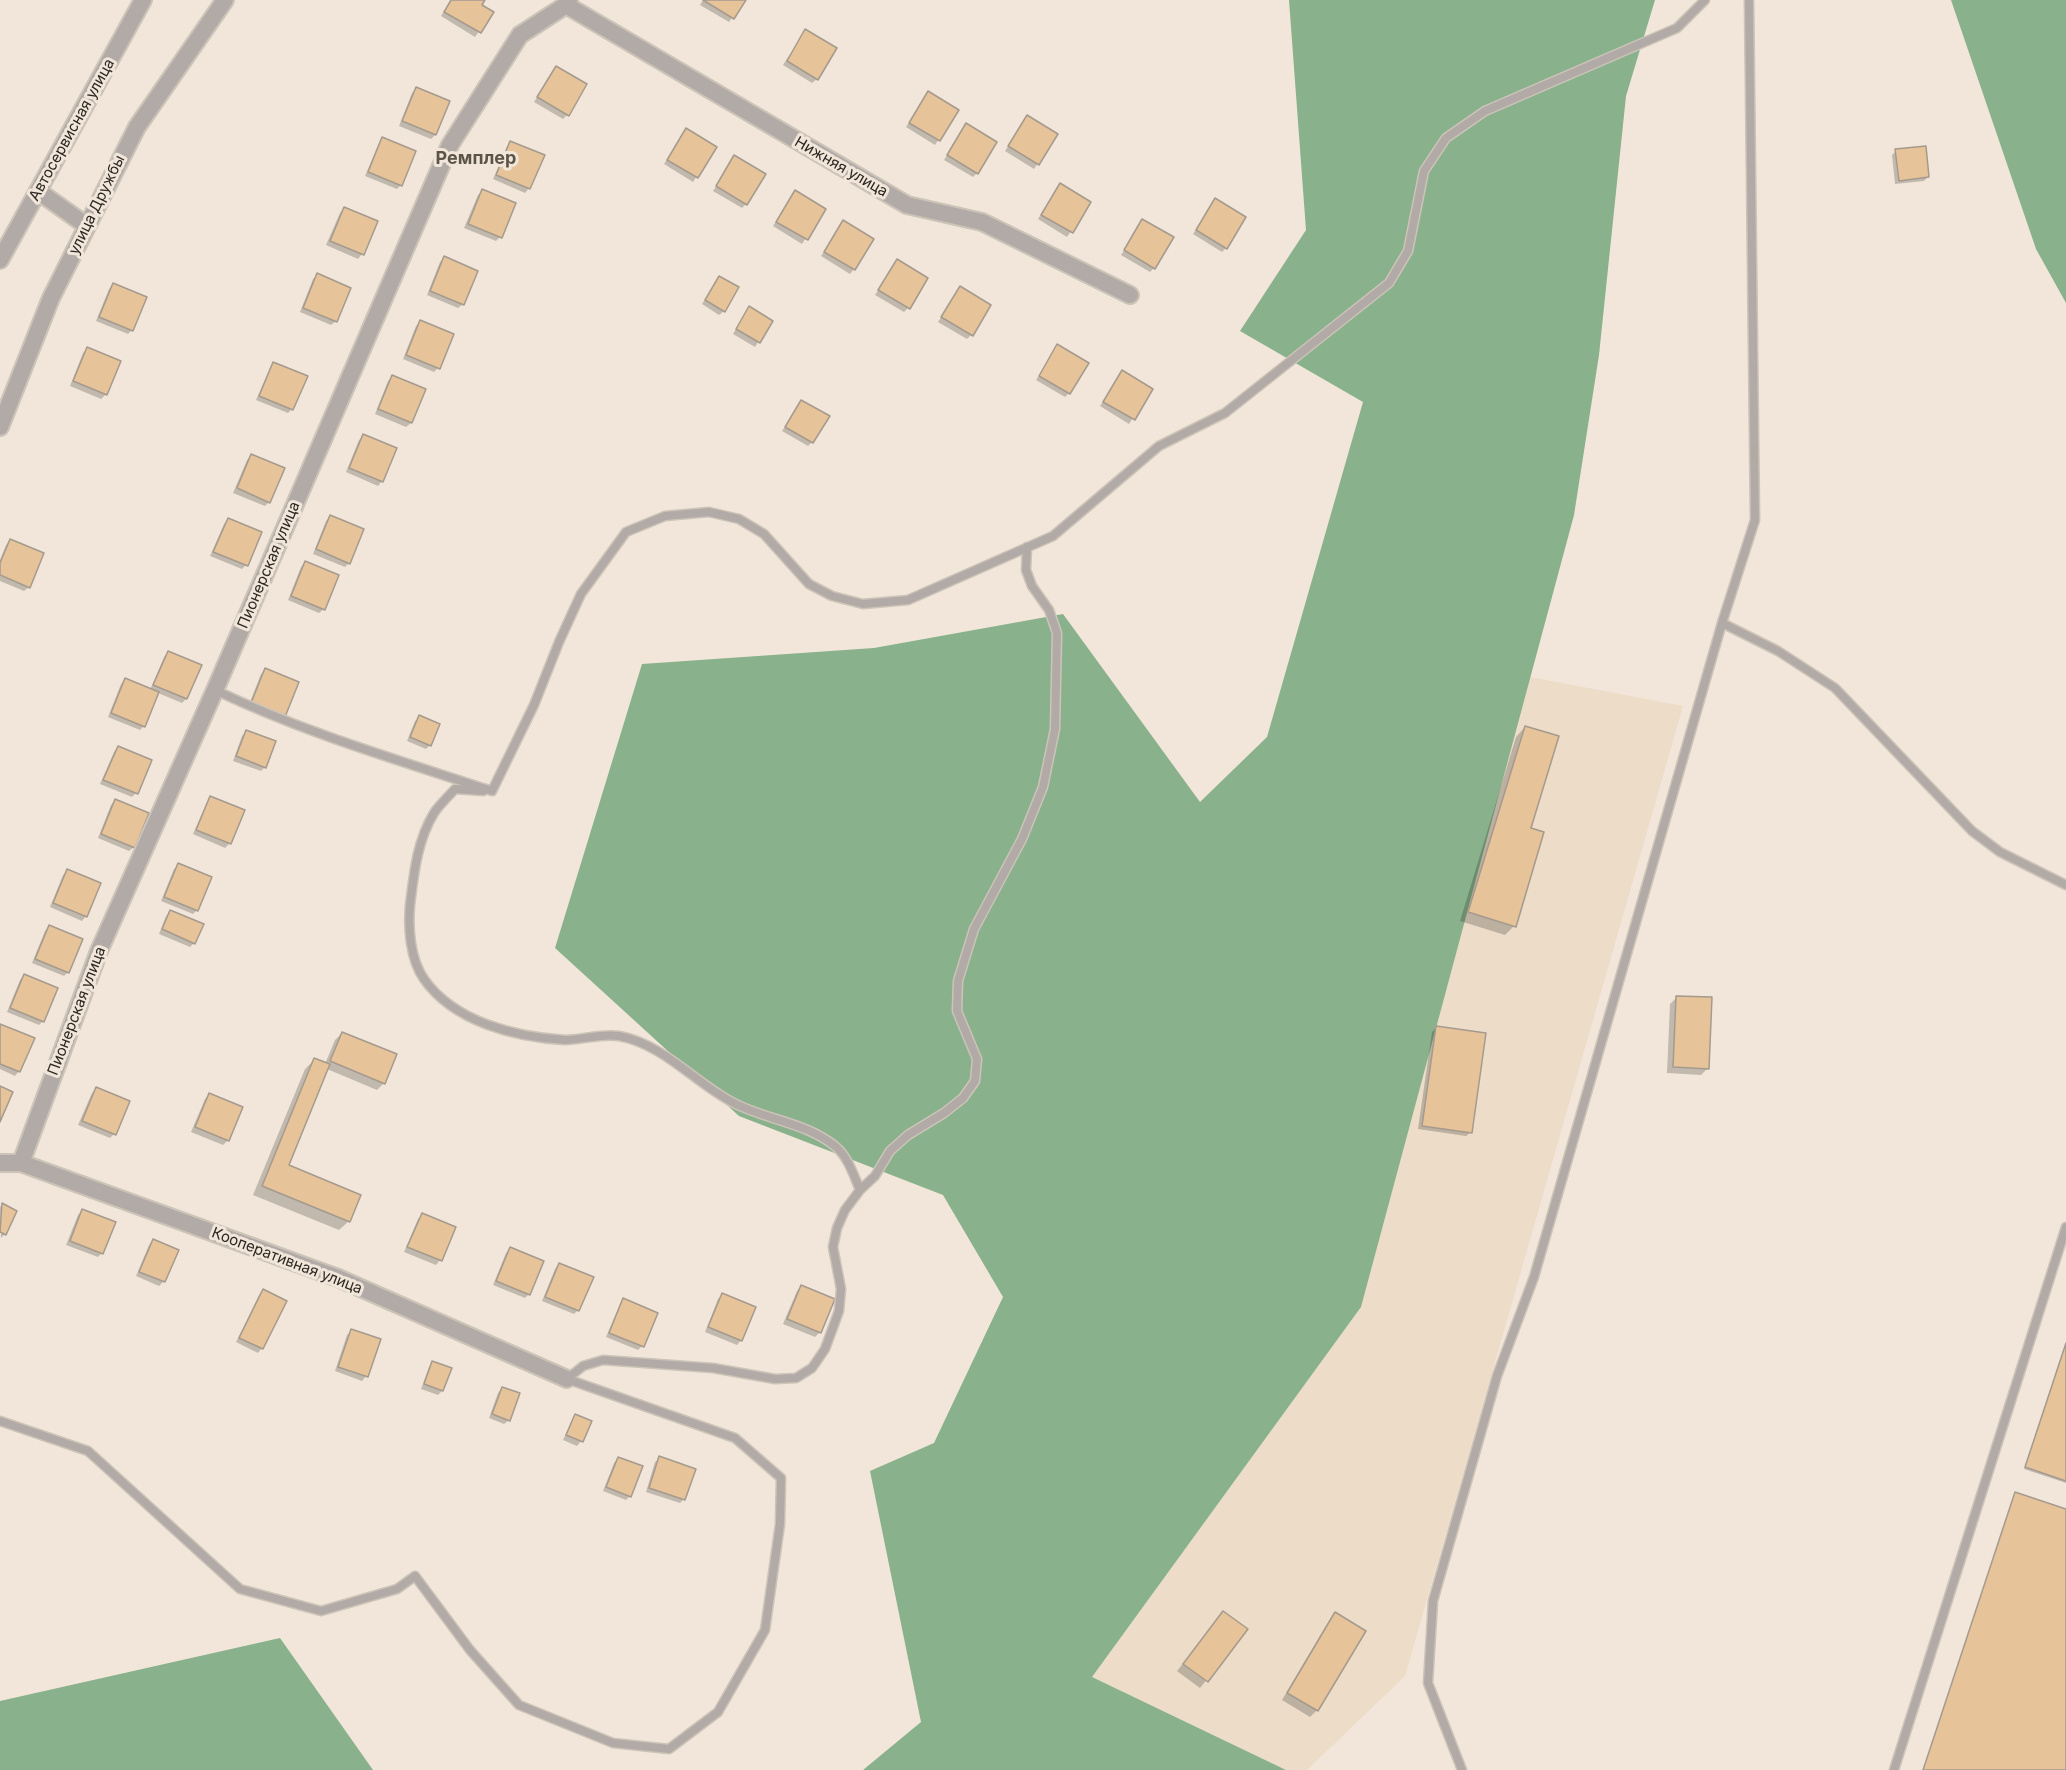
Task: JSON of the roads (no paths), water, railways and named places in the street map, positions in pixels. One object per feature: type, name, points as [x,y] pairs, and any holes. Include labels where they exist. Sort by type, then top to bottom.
[{"type":"street","name":"Автосервисная улица","points":[[0,260],[143,0]]},
{"type":"street","name":"улица Дружбы","points":[[0,427],[51,298],[137,127],[225,0]]},
{"type":"street","name":"Нижняя улица","points":[[568,2],[907,206],[982,222],[1130,295]]},
{"type":"street","name":"Пионерская улица","points":[[21,1163],[99,951],[215,690],[450,145],[520,35],[568,2]]},
{"type":"street","points":[[38,191],[87,226]]},
{"type":"street","name":"Кооперативная улица","points":[[0,1163],[21,1163],[338,1278],[567,1379]]},
{"type":"lane","points":[[492,791],[534,705],[581,594],[626,532],[665,516],[709,512],[739,519],[764,534],[809,584],[832,596],[862,604],[908,600],[1053,536],[1159,446],[1225,413],[1389,283],[1408,251],[1424,171],[1446,138],[1485,111],[1677,28],[1705,0]]},
{"type":"lane","points":[[1462,1770],[1428,1683],[1433,1601],[1497,1376],[1534,1278],[1722,622],[1755,520],[1749,0]]},
{"type":"lane","points":[[567,1379],[583,1366],[603,1360],[713,1368],[776,1379],[796,1378],[812,1368],[825,1348],[839,1311],[841,1289],[833,1247],[837,1228],[845,1210],[860,1190],[875,1176],[890,1151],[908,1135],[944,1113],[963,1098],[975,1081],[977,1059],[957,1011],[958,981],[974,930],[1022,839],[1042,787],[1055,729],[1057,633],[1049,610],[1032,586],[1026,570],[1027,548]]},
{"type":"lane","points":[[1722,622],[1778,651],[1835,688],[1972,831],[2000,852],[2066,885]]},
{"type":"lane","points":[[215,690],[288,722],[383,757],[492,791]]},
{"type":"lane","points":[[492,791],[455,789],[434,812],[422,838],[414,870],[411,947],[423,978],[445,1002],[469,1017],[504,1030],[567,1040],[618,1036],[642,1044],[666,1057],[731,1102],[815,1133],[838,1148],[851,1168],[860,1190]]},
{"type":"lane","points":[[1894,1770],[2066,1227]]},
{"type":"lane","points":[[0,1421],[88,1451],[240,1589],[321,1611],[397,1589],[415,1576],[470,1650],[519,1705],[613,1743],[669,1749],[718,1712],[765,1630],[780,1524],[781,1478],[735,1438],[567,1379]]},
{"type":"district","name":"Ремплер","points":[[476,159]]}]
